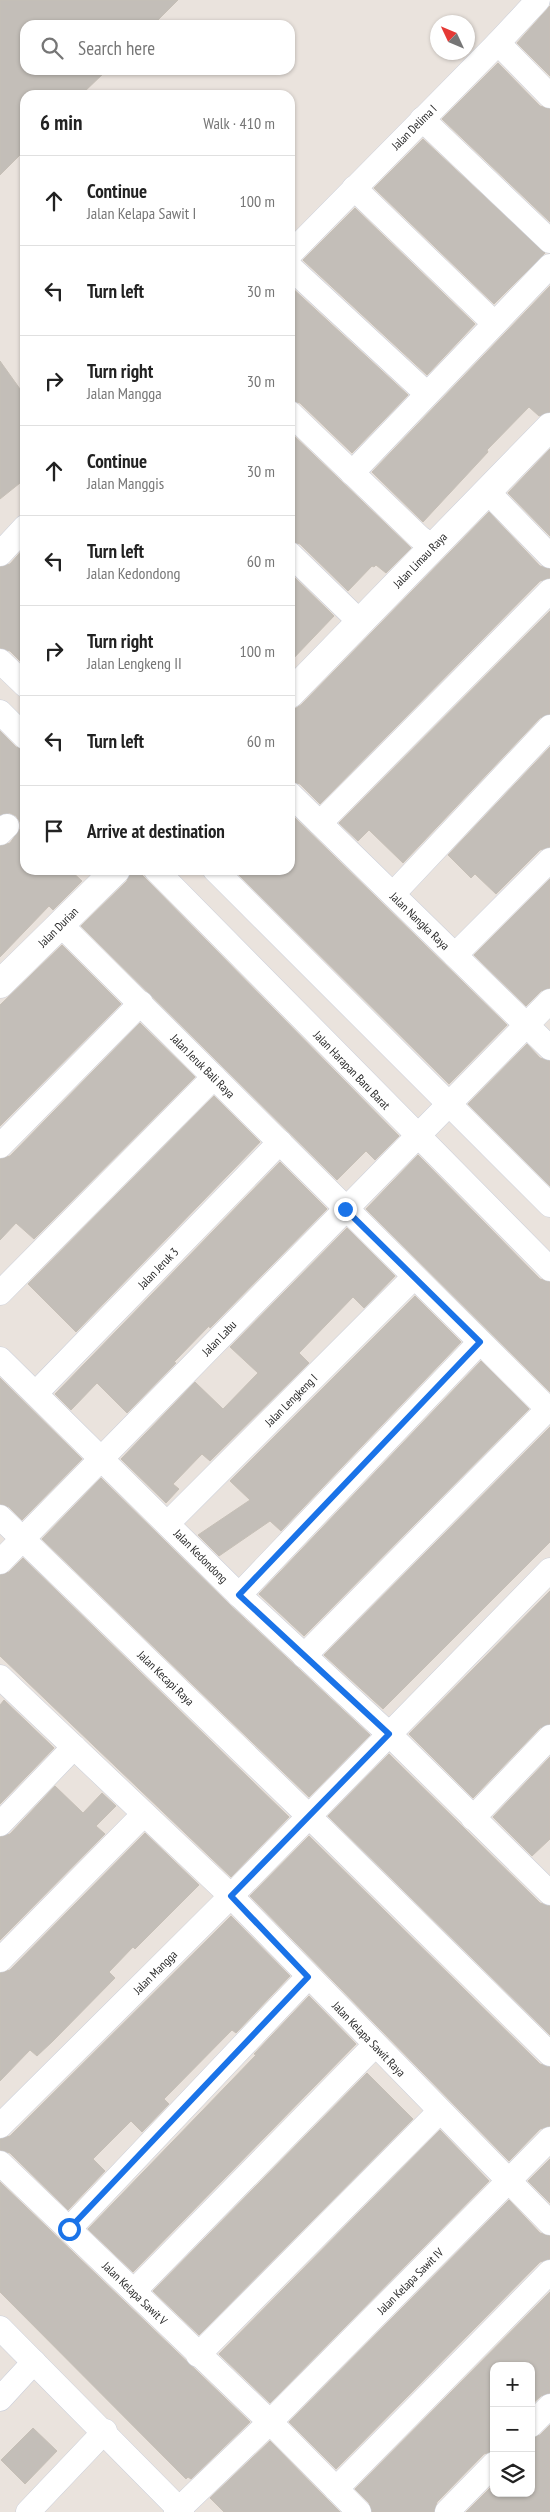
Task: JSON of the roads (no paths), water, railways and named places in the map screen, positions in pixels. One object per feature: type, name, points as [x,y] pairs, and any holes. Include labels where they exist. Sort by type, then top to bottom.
[{"type":"street","name":"Jalan Delima I","points":[[295,249],[538,0]]},
{"type":"street","points":[[498,43],[550,96]]},
{"type":"street","points":[[422,119],[550,241]]},
{"type":"street","points":[[354,188],[494,323]]},
{"type":"street","points":[[352,473],[426,393],[550,266]]},
{"type":"street","points":[[295,272],[426,393]]},
{"type":"street","points":[[295,419],[419,537],[433,546]]},
{"type":"street","name":"Jalan Limau Raya","points":[[295,689],[550,427]]},
{"type":"street","points":[[487,491],[550,556]]},
{"type":"street","points":[[0,554],[20,536]]},
{"type":"street","points":[[295,559],[360,622]]},
{"type":"street","points":[[320,823],[550,591]]},
{"type":"street","points":[[0,661],[20,680]]},
{"type":"street","points":[[0,712],[20,732]]},
{"type":"street","points":[[393,894],[550,726]]},
{"type":"street","name":"Jalan Nangka Raya","points":[[295,799],[550,1048]]},
{"type":"street","points":[[456,955],[550,860]]},
{"type":"street","name":"Jalan Durian","points":[[0,984],[111,875]]},
{"type":"street","name":"Jalan Harapan Baru Barat","points":[[161,875],[416,1136],[550,1269]]},
{"type":"street","points":[[220,875],[450,1102],[550,1205]]},
{"type":"street","name":"Jalan Jeruk Bali Raya","points":[[61,924],[345,1209],[549,1410]]},
{"type":"street","name":"Jalan Labu","points":[[0,1562],[416,1136],[550,1002]]},
{"type":"street","points":[[0,1146],[141,1003]]},
{"type":"street","points":[[0,1293],[214,1077]]},
{"type":"street","name":"Jalan Jeruk 3","points":[[36,1393],[280,1142]]},
{"type":"street","name":"Jalan Lengkeng I","points":[[168,1523],[414,1277]]},
{"type":"street","points":[[239,1595],[480,1342]]},
{"type":"street","name":"Jalan Kedondong","points":[[0,1358],[239,1595],[389,1734],[473,1818],[547,1883]]},
{"type":"street","points":[[304,1656],[549,1410]]},
{"type":"street","name":"Jalan Kecapi Raya","points":[[0,1517],[309,1816],[550,2054]]},
{"type":"street","name":"Jalan Mangga","points":[[0,2126],[231,1896],[550,1570]]},
{"type":"street","name":"Jalan Kelapa Sawit Raya","points":[[2,1684],[74,1747],[231,1896],[550,2223]]},
{"type":"street","points":[[473,1818],[550,1737]]},
{"type":"street","points":[[0,1824],[74,1747]]},
{"type":"street","points":[[0,1960],[144,1814]]},
{"type":"street","points":[[69,2229],[308,1977]]},
{"type":"street","points":[[134,2291],[375,2045]]},
{"type":"street","points":[[198,2355],[440,2112]]},
{"type":"street","name":"Jalan Kelapa Sawit IV","points":[[179,2511],[270,2422],[550,2139]]},
{"type":"street","name":"Jalan Kelapa Sawit V","points":[[0,2163],[270,2422],[358,2512]]},
{"type":"street","points":[[336,2489],[550,2272]]},
{"type":"street","points":[[0,2328],[105,2431],[179,2511]]},
{"type":"street","points":[[0,2399],[34,2362]]},
{"type":"street","points":[[535,2421],[550,2406]]},
{"type":"street","points":[[28,2512],[105,2431]]},
{"type":"street","points":[[448,2512],[490,2468]]}]
